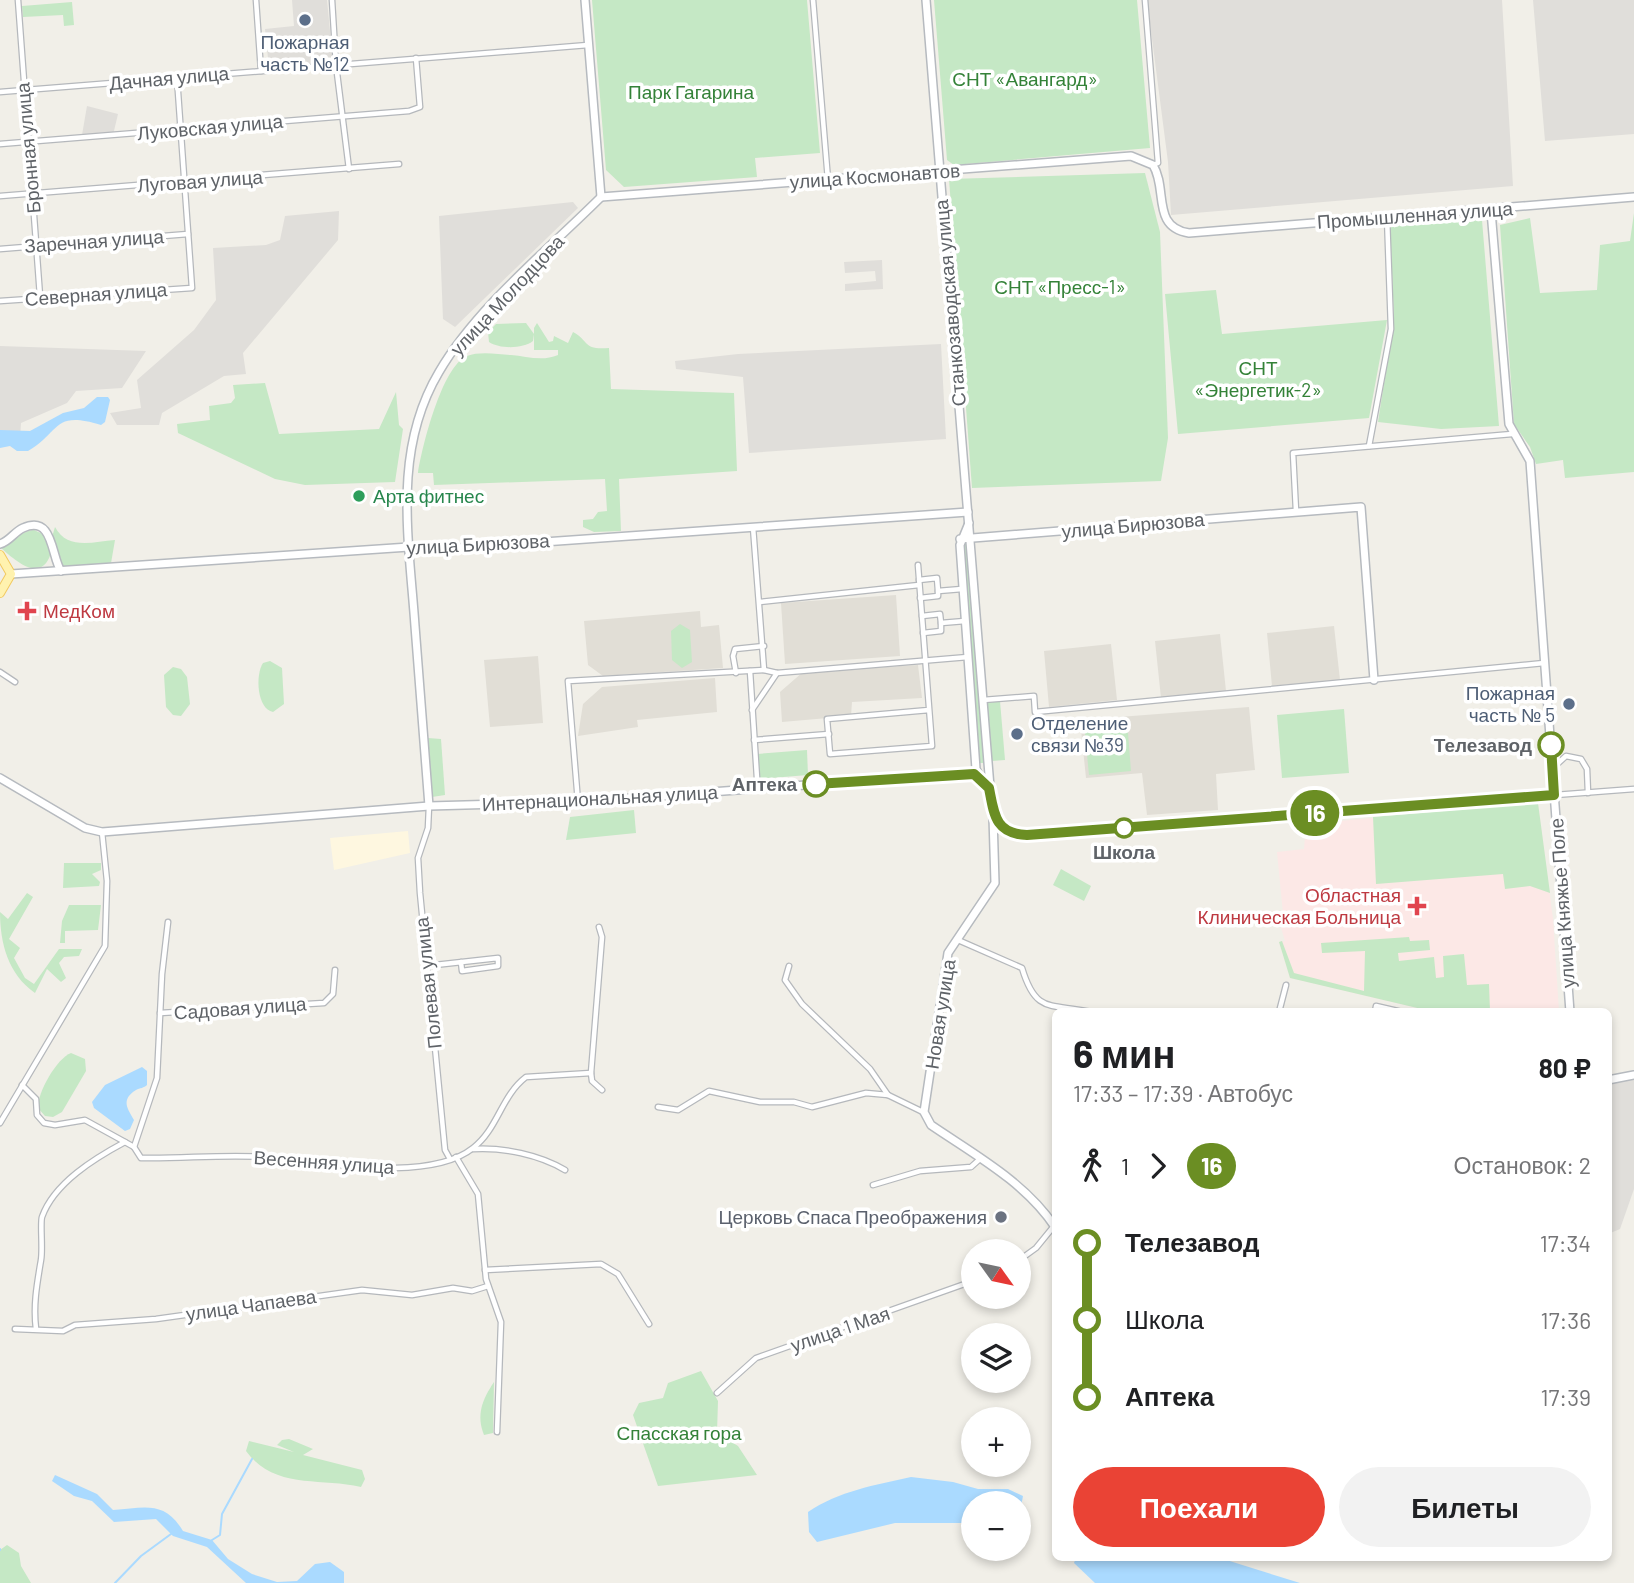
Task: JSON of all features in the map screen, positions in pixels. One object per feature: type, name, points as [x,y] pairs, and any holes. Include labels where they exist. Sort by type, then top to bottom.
[{"type":"main road","points":[[0,555],[11,574],[0,593]]},
{"type":"street","name":"Бронная улица","points":[[18,0],[40,296]]},
{"type":"street","points":[[256,0],[261,71]]},
{"type":"street","points":[[332,0],[336,65],[349,169]]},
{"type":"street","points":[[585,0],[601,197]]},
{"type":"street","points":[[813,0],[828,180]]},
{"type":"street","name":"Станкозаводская улица","points":[[926,0],[990,794]]},
{"type":"street","points":[[1145,0],[1158,163],[1150,163]]},
{"type":"street","name":"Дачная улица","points":[[0,92],[588,45]]},
{"type":"street","name":"Луковская улица","points":[[0,144],[409,111],[420,107],[416,58]]},
{"type":"street","points":[[177,78],[188,234]]},
{"type":"street","name":"улица Космонавтов","points":[[601,197],[1131,156],[1150,163]]},
{"type":"street","name":"Промышленная улица","points":[[1150,163],[1164,217],[1175,229],[1196,233],[1491,211],[1634,197]]},
{"type":"street","name":"Луговая улица","points":[[0,196],[185,184],[399,164]]},
{"type":"street","name":"улица Молодцова","points":[[429,806],[406,499],[410,450],[423,405],[439,371],[467,333],[601,197]]},
{"type":"street","points":[[1491,211],[1512,434],[1530,461],[1554,795]]},
{"type":"street","points":[[1369,446],[1391,329],[1387,217]]},
{"type":"street","name":"Заречная улица","points":[[0,249],[188,234]]},
{"type":"street","name":"Северная улица","points":[[0,301],[40,296],[192,288],[188,234]]},
{"type":"street","points":[[1296,511],[1293,453],[1512,434]]},
{"type":"street","name":"улица Бирюзова","points":[[960,539],[1361,507],[1374,680]]},
{"type":"street","name":"улица Бирюзова","points":[[11,574],[409,547],[444,549],[968,512]]},
{"type":"street","points":[[969,523],[960,539],[975,763],[990,794],[992,811],[1005,830],[1027,835]]},
{"type":"street","points":[[753,526],[764,670]]},
{"type":"street","points":[[0,544],[22,528],[36,527],[44,530],[54,543],[61,571]]},
{"type":"street","points":[[918,565],[932,746],[830,754],[827,719],[929,710]]},
{"type":"street","points":[[760,602],[937,578],[938,596],[920,598]]},
{"type":"street","points":[[938,591],[963,589]]},
{"type":"street","points":[[922,616],[940,614],[941,623],[941,631],[923,633]]},
{"type":"street","points":[[941,623],[965,621]]},
{"type":"street","points":[[736,673],[733,656],[735,649],[764,646]]},
{"type":"street","points":[[578,802],[568,681],[764,670],[778,673],[968,657]]},
{"type":"street","points":[[983,700],[1034,696],[1035,712],[1545,663]]},
{"type":"street","points":[[750,671],[757,779]]},
{"type":"street","points":[[0,672],[15,682]]},
{"type":"street","points":[[752,710],[778,673]]},
{"type":"street","points":[[754,740],[829,734]]},
{"type":"street","points":[[1551,750],[1562,757],[1574,755],[1584,762],[1588,793]]},
{"type":"street","points":[[1553,771],[1562,757]]},
{"type":"street","points":[[966,773],[973,770],[975,763]]},
{"type":"street","points":[[980,777],[985,777],[989,771]]},
{"type":"street","name":"Интернациональная улица","points":[[0,778],[85,828],[102,832],[429,806],[578,802],[966,773],[980,777]]},
{"type":"street","points":[[994,846],[1003,837],[1634,789]]},
{"type":"street","name":"улица Княжье Поле","points":[[1554,795],[1570,1008]]},
{"type":"street","name":"Полевая улица","points":[[429,806],[428,828],[418,858],[445,1150],[453,1158]]},
{"type":"street","name":"Новая улица","points":[[924,1112],[948,953],[994,888],[992,811]]},
{"type":"street","points":[[0,1123],[106,946],[107,881],[102,832]]},
{"type":"street","points":[[22,1085],[36,1100],[37,1115],[44,1123],[55,1125],[85,1120],[134,1147],[157,1078],[168,922]]},
{"type":"street","points":[[599,927],[602,937],[591,1073],[592,1081],[602,1090]]},
{"type":"street","points":[[956,939],[1022,968],[1030,993],[1050,1007],[1058,1008]]},
{"type":"street","points":[[426,966],[461,962],[498,958],[498,966],[462,971],[461,962]]},
{"type":"street","points":[[789,966],[785,980],[802,1004],[870,1069],[888,1095]]},
{"type":"street","name":"Садовая улица","points":[[160,1013],[324,1003],[333,994],[335,970]]},
{"type":"street","points":[[1280,1008],[1286,985]]},
{"type":"street","name":"Весенняя улица","points":[[134,1147],[141,1158],[264,1157],[313,1164],[413,1167],[453,1158],[472,1149],[489,1131],[508,1094],[526,1077],[591,1073]]},
{"type":"street","points":[[1612,1079],[1634,1075]]},
{"type":"street","points":[[658,1107],[678,1110],[709,1091],[760,1102],[794,1102],[812,1107],[866,1093],[888,1095],[924,1112],[932,1125],[981,1158],[1042,1207],[1052,1222]]},
{"type":"street","points":[[36,1329],[33,1310],[44,1240],[41,1219],[55,1195],[80,1171],[125,1142]]},
{"type":"street","points":[[472,1149],[486,1148],[536,1157],[549,1160],[565,1170]]},
{"type":"street","points":[[453,1158],[478,1194],[485,1270],[501,1322],[496,1432]]},
{"type":"street","points":[[873,1185],[920,1171],[971,1167],[981,1158]]},
{"type":"street","points":[[1031,1252],[1052,1229]]},
{"type":"street","points":[[485,1270],[601,1264],[618,1274],[649,1324]]},
{"type":"street","name":"улица Чапаева","points":[[15,1329],[64,1331],[75,1325],[156,1319],[362,1290],[412,1294],[453,1288],[472,1291],[488,1286]]},
{"type":"street","name":"улица 1 Мая","points":[[717,1393],[756,1358],[961,1286]]},
{"type":"shaded area","points":[[292,0],[327,0],[333,62],[269,68],[265,29],[294,26]]},
{"type":"shaded area","points":[[1147,0],[1502,0],[1513,186],[1171,215],[1168,162]]},
{"type":"shaded area","points":[[1533,0],[1634,0],[1634,134],[1545,141]]},
{"type":"shaded area","points":[[87,106],[118,114],[113,135],[82,135]]},
{"type":"shaded area","points":[[573,202],[578,208],[455,327],[443,319],[439,216]]},
{"type":"shaded area","points":[[339,211],[338,240],[243,353],[246,374],[224,376],[162,413],[159,425],[117,425],[110,413],[141,408],[137,380],[194,330],[216,300],[213,248],[266,245],[280,240],[285,216]]},
{"type":"shaded area","points":[[882,260],[883,289],[845,291],[845,284],[876,281],[875,271],[845,273],[844,262]]},
{"type":"shaded area","points":[[941,344],[946,439],[749,453],[743,377],[676,369],[675,361],[738,354]]},
{"type":"shaded area","points":[[0,346],[146,351],[122,388],[76,391],[67,403],[21,423],[20,438],[0,439]]},
{"type":"shaded area","points":[[896,595],[900,656],[785,664],[781,603]]},
{"type":"shaded area","points":[[700,611],[701,627],[719,625],[723,668],[603,676],[588,665],[584,621]]},
{"type":"shaded area","points":[[1334,626],[1340,680],[1272,686],[1267,633]]},
{"type":"shaded area","points":[[1220,634],[1226,691],[1161,698],[1155,641]]},
{"type":"shaded area","points":[[1111,644],[1117,700],[1049,707],[1044,651]]},
{"type":"shaded area","points":[[538,656],[543,723],[490,727],[484,660]]},
{"type":"shaded area","points":[[918,665],[922,698],[852,702],[851,716],[782,722],[780,692],[803,672]]},
{"type":"shaded area","points":[[715,678],[717,712],[637,720],[638,727],[578,736],[583,704],[602,687]]},
{"type":"shaded area","points":[[1249,707],[1255,770],[1216,774],[1218,810],[1147,815],[1142,773],[1086,778],[1080,720]]},
{"type":"shaded area","name":"Областная Клиническая Больница","points":[[1538,803],[1553,919],[1559,1008],[1417,1008],[1290,978],[1279,942],[1285,941],[1280,924],[1284,924],[1277,852],[1304,849],[1306,824]]},
{"type":"shaded area","points":[[408,831],[410,853],[334,870],[330,838]]},
{"type":"shaded area","points":[[1634,1078],[1634,1189],[1620,1229],[1612,1232],[1612,1082]]},
{"type":"green space","name":"Парк Гагарина","points":[[592,0],[807,0],[820,153],[755,158],[757,177],[624,187],[606,170]]},
{"type":"green space","name":"СНТ «Авангард»","points":[[934,0],[1137,0],[1150,148],[954,165],[947,160]]},
{"type":"green space","points":[[72,2],[74,25],[64,26],[63,15],[23,17],[22,6]]},
{"type":"green space","name":"СНТ «Пресс-1»","points":[[1145,173],[1160,232],[1168,438],[1161,481],[972,488],[949,179]]},
{"type":"green space","points":[[1634,213],[1634,472],[1565,478],[1563,460],[1536,464],[1530,447],[1514,424],[1500,225],[1530,218],[1540,293],[1597,290],[1600,245],[1630,241]]},
{"type":"green space","points":[[1482,220],[1499,426],[1441,429],[1378,422],[1394,318],[1390,226]]},
{"type":"green space","name":"СНТ «Энергетик-2»","points":[[1216,290],[1222,334],[1387,320],[1369,418],[1178,434],[1165,294]]},
{"type":"green space","points":[[526,323],[534,334],[533,341],[529,344],[505,347],[489,342],[488,332],[496,324]]},
{"type":"green space","points":[[537,323],[549,342],[553,341],[554,336],[568,343],[573,332],[594,348],[609,348],[611,389],[734,393],[737,471],[619,479],[621,531],[594,532],[583,527],[583,520],[593,519],[598,512],[607,511],[605,479],[434,485],[433,473],[418,473],[435,408],[449,375],[458,363],[472,354],[540,358],[558,355],[558,350],[534,350],[534,328]]},
{"type":"green space","points":[[265,383],[279,434],[379,429],[396,392],[399,425],[403,429],[395,482],[305,485],[275,479],[178,433],[177,424],[210,420],[209,406],[231,403],[235,398],[233,385]]},
{"type":"green space","points":[[55,527],[66,539],[73,542],[115,540],[110,569],[66,573],[52,537]]},
{"type":"green space","points":[[34,530],[45,535],[51,553],[47,562],[35,568],[21,563],[1,548],[24,533]]},
{"type":"green space","points":[[968,539],[986,763],[978,763],[961,540]]},
{"type":"green space","points":[[680,624],[690,630],[692,662],[682,668],[672,660],[671,631]]},
{"type":"green space","points":[[270,661],[282,668],[284,704],[273,712],[264,705],[258,683],[260,668],[263,663]]},
{"type":"green space","points":[[173,667],[181,669],[187,677],[190,704],[181,716],[173,715],[166,707],[164,675]]},
{"type":"green space","points":[[1000,701],[1005,760],[992,761],[987,702]]},
{"type":"green space","points":[[1344,709],[1349,773],[1282,778],[1277,715]]},
{"type":"green space","points":[[1127,720],[1131,771],[1089,775],[1084,724]]},
{"type":"green space","points":[[428,738],[441,739],[445,795],[432,797]]},
{"type":"green space","points":[[807,750],[808,775],[760,779],[757,754]]},
{"type":"green space","points":[[1538,803],[1550,893],[1530,886],[1505,889],[1503,874],[1376,884],[1373,817]]},
{"type":"green space","points":[[634,810],[636,833],[566,840],[570,817]]},
{"type":"green space","points":[[64,863],[101,863],[101,870],[92,874],[100,882],[99,886],[63,888]]},
{"type":"green space","points":[[1061,869],[1091,886],[1084,901],[1053,885]]},
{"type":"green space","points":[[27,893],[33,897],[9,939],[20,948],[14,958],[25,978],[34,984],[59,949],[82,949],[79,956],[64,957],[59,963],[66,978],[61,982],[47,969],[35,993],[18,977],[12,967],[7,957],[0,924],[0,912],[8,919]]},
{"type":"green space","points":[[69,905],[101,905],[98,930],[65,931],[65,943],[60,943],[62,921]]},
{"type":"green space","points":[[1409,937],[1410,941],[1429,940],[1430,950],[1398,953],[1399,961],[1434,957],[1436,978],[1444,977],[1443,956],[1464,954],[1467,985],[1489,984],[1490,1008],[1417,1008],[1290,978],[1279,942],[1282,941],[1294,973],[1364,991],[1365,951],[1322,953],[1321,943]]},
{"type":"green space","points":[[71,1053],[85,1059],[86,1071],[62,1112],[53,1117],[45,1116],[38,1108],[44,1085],[54,1069]]},
{"type":"green space","name":"Спасская гора","points":[[701,1371],[718,1401],[717,1433],[738,1446],[757,1475],[658,1486],[633,1415],[639,1403],[663,1398],[668,1383]]},
{"type":"green space","points":[[494,1382],[493,1433],[484,1435],[480,1421],[481,1408]]},
{"type":"green space","points":[[289,1439],[313,1449],[303,1455],[362,1470],[365,1479],[361,1487],[284,1477],[270,1472],[246,1451],[249,1441],[294,1452],[277,1445],[282,1440]]},
{"type":"green space","points":[[7,1545],[19,1553],[21,1566],[31,1583],[0,1583],[0,1550]]},
{"type":"water","points":[[97,397],[108,397],[110,400],[105,422],[101,425],[74,420],[65,422],[28,451],[17,451],[10,446],[0,448],[0,430],[30,431],[63,413],[84,408]]},
{"type":"water","points":[[142,1067],[147,1071],[147,1085],[128,1097],[127,1105],[134,1120],[130,1129],[125,1131],[94,1108],[92,1102],[105,1085]]},
{"type":"water","points":[[55,1475],[97,1494],[113,1510],[153,1508],[169,1514],[183,1531],[212,1540],[228,1559],[252,1574],[277,1582],[297,1581],[315,1564],[330,1562],[344,1572],[344,1583],[246,1583],[207,1547],[173,1536],[156,1519],[114,1522],[92,1501],[74,1496],[52,1481]]},
{"type":"water","points":[[911,1477],[953,1482],[978,1489],[1012,1491],[961,1491],[961,1523],[895,1523],[817,1542],[809,1532],[808,1512],[832,1499]]},
{"type":"water","points":[[1230,1561],[1300,1583],[1095,1583],[1074,1563]]},
{"type":"waterway","points":[[212,1540],[220,1535],[222,1514],[252,1459]]},
{"type":"waterway","points":[[115,1583],[141,1556],[171,1534]]},
{"type":"bus line","name":"16","points":[[816,784],[974,774],[989,788],[992,811],[999,825],[1012,833],[1027,835],[1554,795],[1551,745]]},
{"type":"place","name":"Пожарная часть №12","points":[[305,20]]},
{"type":"place","name":"Арта фитнес","points":[[359,496]]},
{"type":"place","name":"МедКом","points":[[27,611]]},
{"type":"place","name":"Пожарная часть № 5","points":[[1569,704]]},
{"type":"place","name":"Отделение связи №39","points":[[1017,734]]},
{"type":"place","name":"Телезавод","points":[[1551,745]]},
{"type":"place","name":"Аптека","points":[[816,784]]},
{"type":"place","name":"Школа","points":[[1124,828]]},
{"type":"place","name":"Областная Клиническая Больница","points":[[1417,906]]},
{"type":"place","name":"Церковь Спаса Преображения","points":[[1001,1217]]}]
